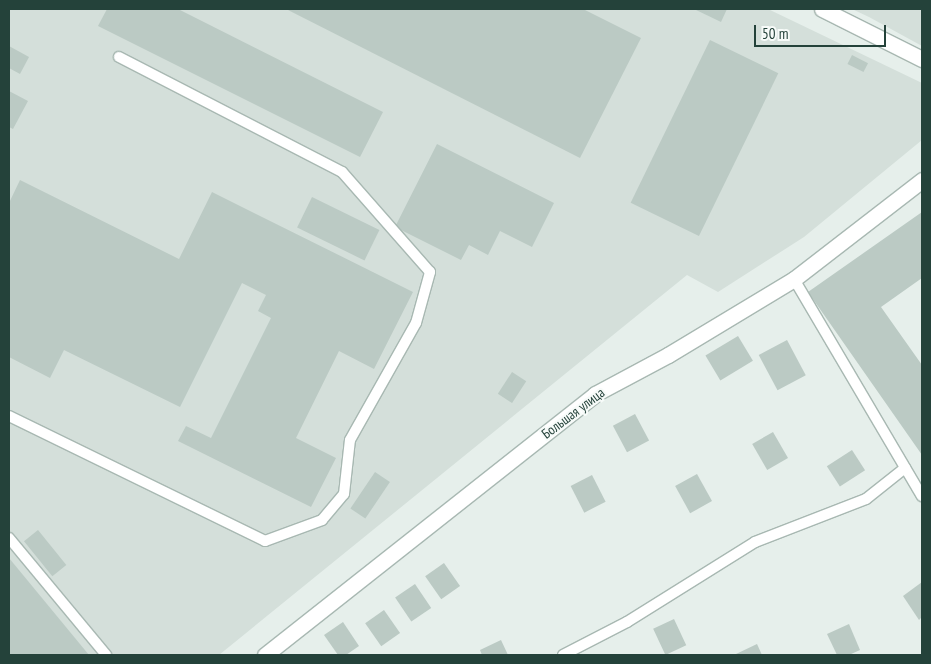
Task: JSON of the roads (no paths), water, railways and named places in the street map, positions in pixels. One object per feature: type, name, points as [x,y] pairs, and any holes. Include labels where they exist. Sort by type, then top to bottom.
[{"type":"street","points":[[822,9],[922,59]]},
{"type":"street","name":"Большая улица","points":[[265,655],[595,394],[668,356],[794,279],[922,180]]},
{"type":"lane","points":[[9,416],[265,541],[322,520],[344,494],[350,440],[416,324],[430,272],[342,172],[119,57]]},
{"type":"lane","points":[[794,279],[922,496]]},
{"type":"lane","points":[[563,655],[628,622],[755,542],[866,499],[905,468]]},
{"type":"lane","points":[[9,538],[106,655]]}]
